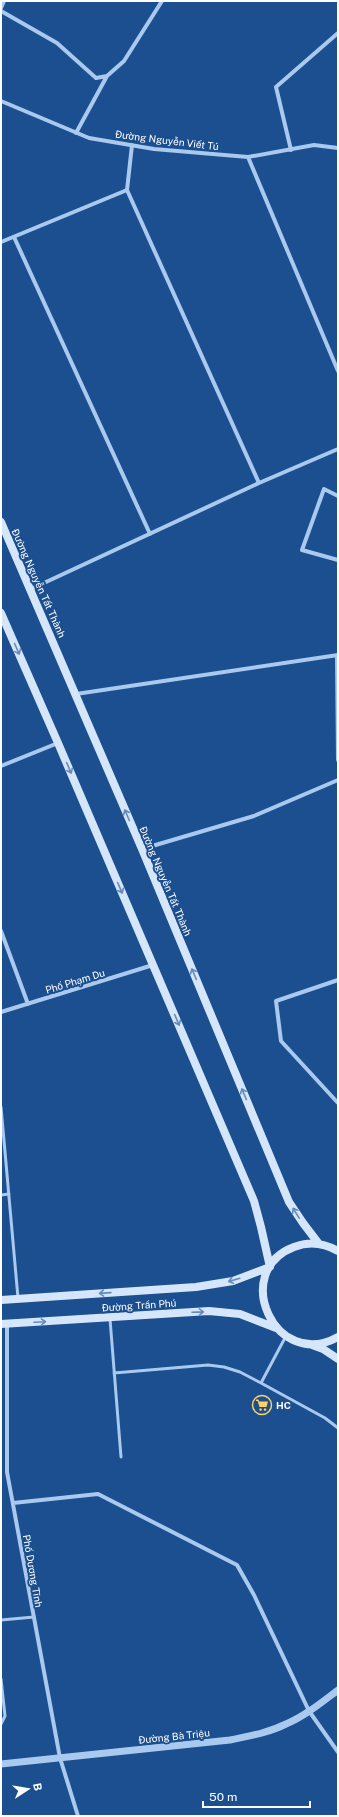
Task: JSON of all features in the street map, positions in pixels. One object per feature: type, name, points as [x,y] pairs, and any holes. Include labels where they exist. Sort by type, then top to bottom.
[{"type":"main road","name":"Đường Nguyễn Tất Thành","points":[[1,522],[3,533],[31,589],[76,694],[289,1202],[303,1224],[319,1244]]},
{"type":"main road","points":[[1,614],[58,743],[254,1201],[262,1227],[270,1267]]},
{"type":"main road","points":[[338,1250],[319,1244],[305,1244],[291,1248],[280,1256],[270,1267],[264,1282],[263,1298],[267,1314],[276,1328],[286,1336],[323,1349],[338,1358]]},
{"type":"main road","name":"Đường Trần Phú","points":[[1,1300],[196,1287],[233,1281],[270,1267]]},
{"type":"main road","name":"Đường Trần Phú","points":[[4,1324],[157,1313],[220,1311],[246,1315],[276,1328]]},
{"type":"main road","points":[[305,1343],[320,1343],[338,1337]]},
{"type":"street","points":[[1,8],[4,1]]},
{"type":"street","points":[[76,133],[107,76],[124,61],[162,1]]},
{"type":"street","points":[[1,11],[57,43],[96,78],[107,76]]},
{"type":"street","points":[[291,150],[276,87],[338,33]]},
{"type":"street","name":"Đường Nguyễn Viết Tú","points":[[1,101],[89,138],[132,145],[248,158],[314,145],[338,148]]},
{"type":"street","points":[[132,145],[127,190],[259,483]]},
{"type":"street","points":[[248,158],[338,371]]},
{"type":"street","points":[[1,242],[127,190]]},
{"type":"street","points":[[14,237],[150,534]]},
{"type":"street","points":[[31,589],[259,483],[338,449]]},
{"type":"street","points":[[338,496],[324,489],[302,550],[338,560]]},
{"type":"street","points":[[76,694],[338,655],[338,760]]},
{"type":"street","points":[[1,766],[58,743]]},
{"type":"street","points":[[142,849],[254,816],[338,780]]},
{"type":"street","points":[[1,931],[28,1004]]},
{"type":"street","name":"Phố Phạm Du","points":[[1,1012],[153,965]]},
{"type":"street","points":[[338,980],[276,1001],[281,1041],[338,1103]]},
{"type":"street","name":"Phố Dương Tĩnh","points":[[4,1324],[7,1472],[60,1758],[78,1816]]},
{"type":"street","points":[[13,1503],[98,1494],[237,1566],[254,1595],[309,1711],[338,1752]]},
{"type":"street","name":"Đường Bà Triệu","points":[[1,1764],[222,1741],[252,1736],[287,1724],[309,1711],[338,1690]]},
{"type":"lane","points":[[1,1107],[18,1299]]},
{"type":"lane","points":[[1,1195],[9,1194]]},
{"type":"lane","points":[[109,1317],[121,1457]]},
{"type":"lane","points":[[261,1383],[286,1336]]},
{"type":"lane","points":[[114,1373],[208,1365],[224,1367],[240,1372],[261,1383],[325,1418],[338,1428]]},
{"type":"lane","points":[[1,1620],[34,1617]]},
{"type":"lane","points":[[1,1679],[5,1716],[1,1724]]},
{"type":"place","name":"HC","points":[[262,1405]]}]
